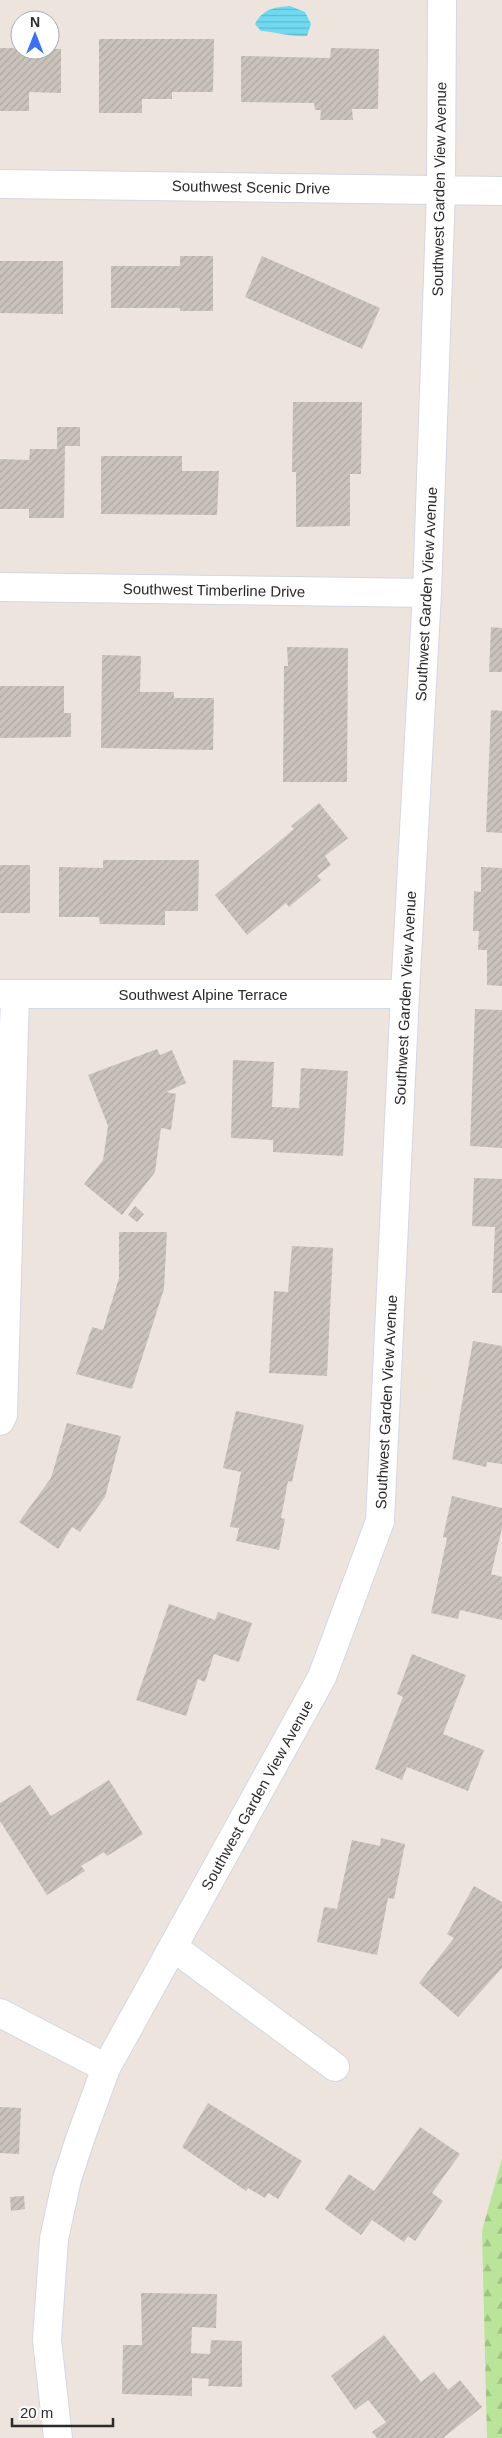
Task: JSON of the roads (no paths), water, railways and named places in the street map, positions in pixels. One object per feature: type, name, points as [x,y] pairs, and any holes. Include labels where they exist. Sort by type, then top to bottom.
[{"type":"street","name":"Southwest Garden View Avenue","points":[[58,2438],[47,2340],[54,2239],[66,2179],[106,2068],[322,1677],[380,1521],[405,994],[427,593],[441,190],[442,0]]},
{"type":"street","name":"Southwest Scenic Drive","points":[[0,184],[502,191]]},
{"type":"street","name":"Southwest Timberline Drive","points":[[0,587],[427,593]]},
{"type":"street","name":"Southwest Alpine Terrace","points":[[7,994],[405,994]]},
{"type":"street","points":[[0,1421],[3,1415],[7,994]]},
{"type":"street","points":[[173,1947],[335,2068]]},
{"type":"street","points":[[0,2013],[106,2068]]},
{"type":"water","points":[[290,6],[305,12],[311,24],[307,36],[261,31],[255,24],[265,12],[279,7]]}]
